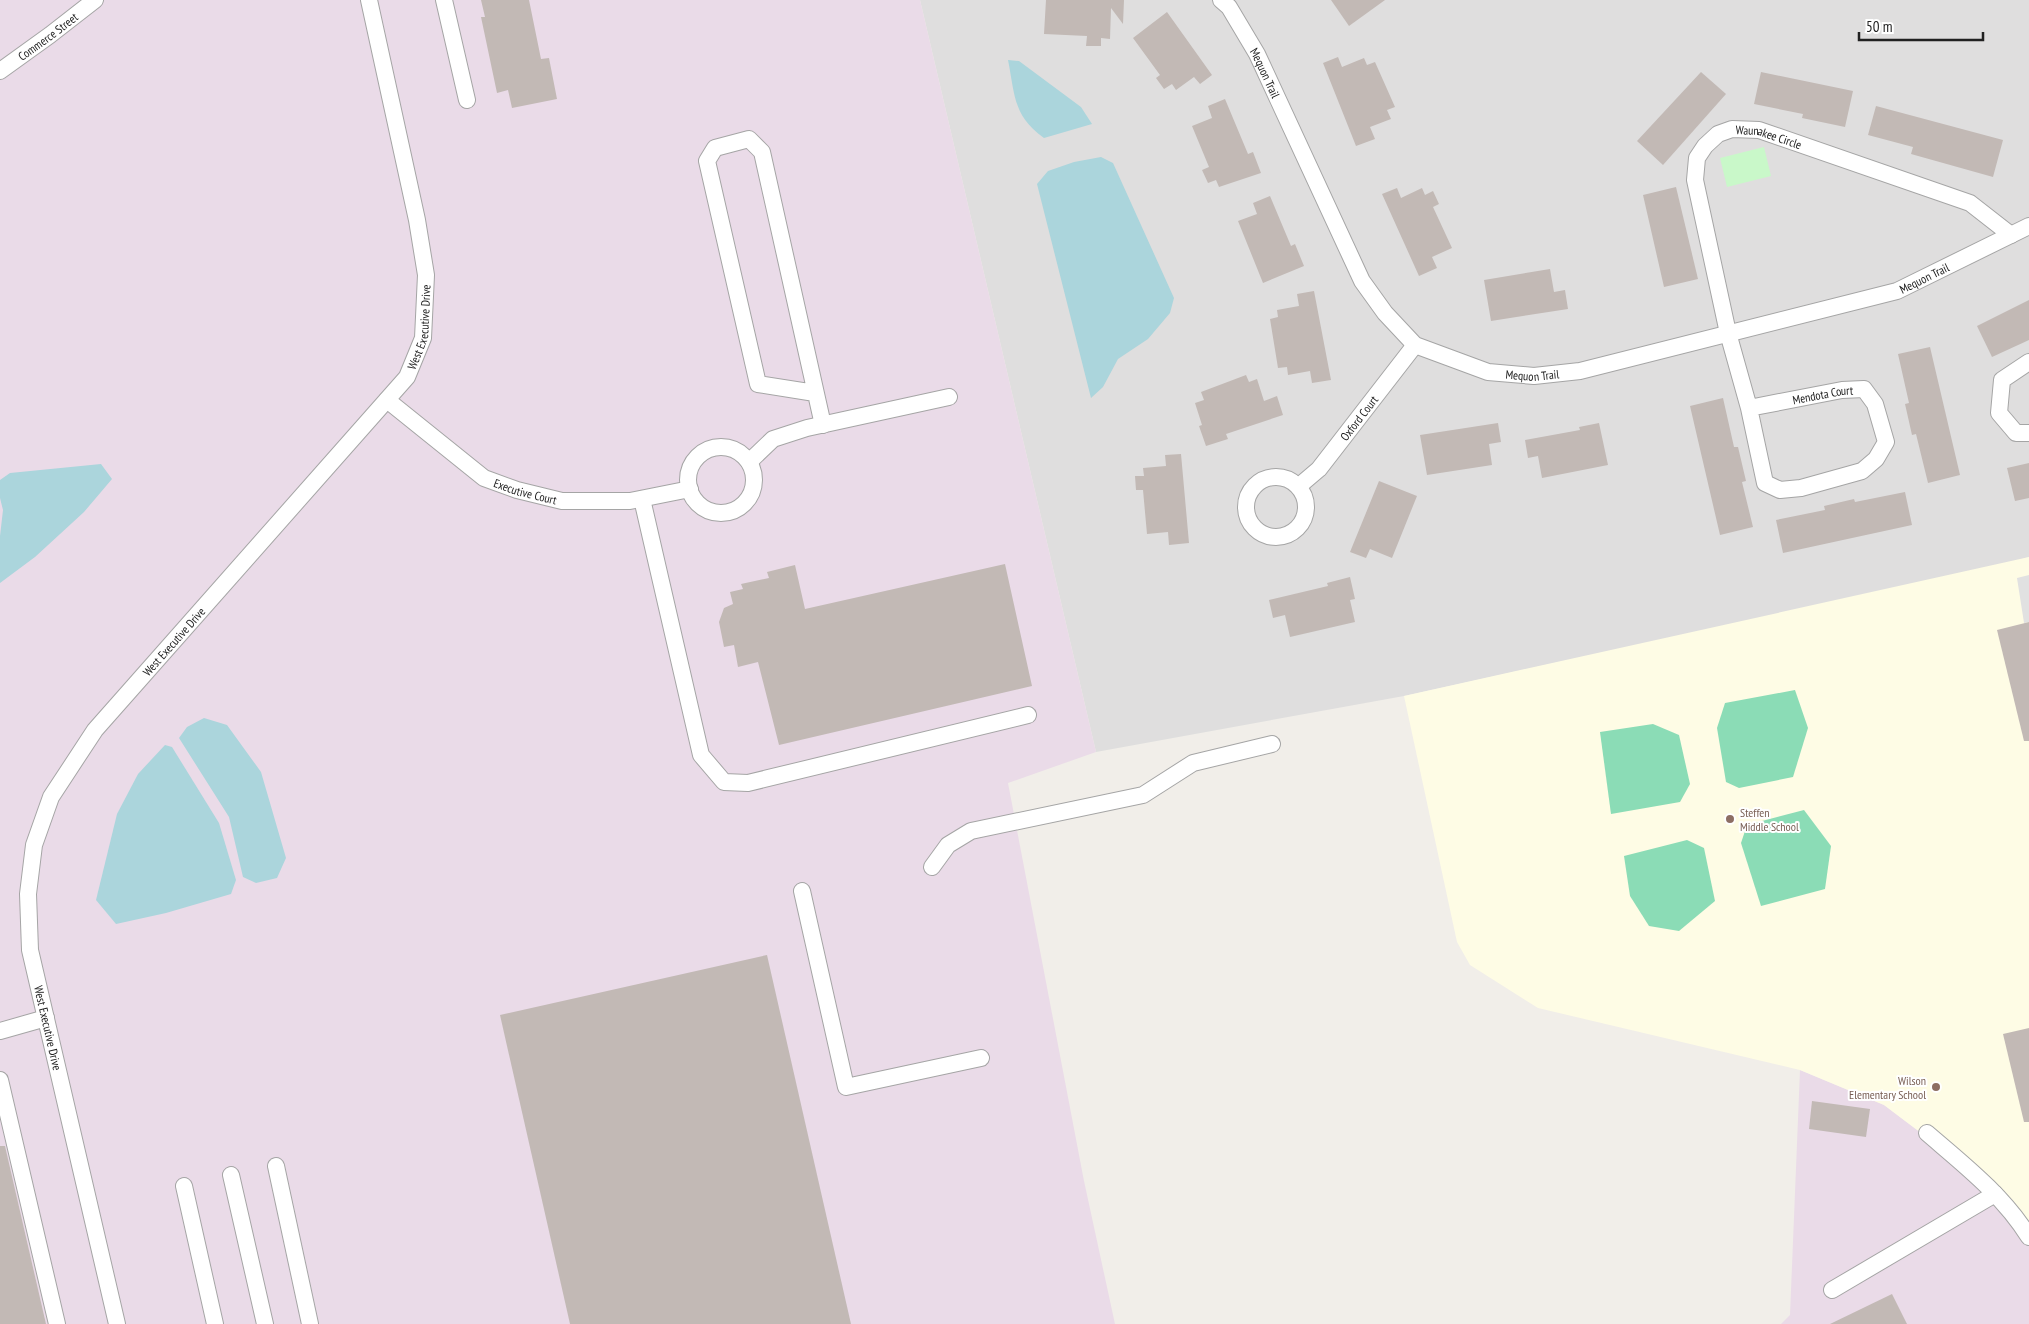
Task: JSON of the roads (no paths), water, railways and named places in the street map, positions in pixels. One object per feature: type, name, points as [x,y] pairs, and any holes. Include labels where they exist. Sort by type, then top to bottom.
[{"type":"street","name":"Commerce Street","points":[[0,71],[95,0]]},
{"type":"street","name":"West Executive Drive","points":[[117,1324],[30,950],[28,894],[34,845],[51,797],[96,730],[407,377],[423,338],[426,275],[417,220],[369,0]]},
{"type":"street","points":[[444,0],[467,100]]},
{"type":"street","name":"Mequon Trail","points":[[1230,2],[1257,54],[1362,281],[1385,313],[1415,345],[1488,372],[1534,376],[1580,370],[1896,291],[2029,226]]},
{"type":"street","name":"Waunakee Circle","points":[[1728,333],[1695,180],[1697,158],[1705,146],[1718,134],[1732,129],[1759,130],[1970,203],[2011,235]]},
{"type":"street","points":[[815,393],[758,384],[707,161],[715,148],[749,139],[762,152],[823,425]]},
{"type":"street","name":"Mendota Court","points":[[1728,333],[1749,408],[1765,482],[1780,490],[1801,488],[1862,471],[1876,459],[1886,442],[1875,404],[1864,389],[1842,390],[1749,408]]},
{"type":"street","name":"Oxford Court","points":[[1299,486],[1319,469],[1415,345]]},
{"type":"street","points":[[2029,362],[2002,380],[1999,413],[2016,433],[2029,433]]},
{"type":"street","points":[[749,462],[773,439],[823,425],[948,397]]},
{"type":"street","name":"Executive Court","points":[[386,400],[484,478],[517,490],[562,501],[630,501],[690,489]]},
{"type":"street","points":[[723,447],[742,454],[749,462],[753,472],[754,484],[751,495],[744,504],[724,514],[702,508],[694,500],[690,489],[688,479],[690,469],[703,453],[712,449],[723,447]]},
{"type":"street","points":[[642,499],[701,755],[724,782],[748,783],[1028,715]]},
{"type":"street","points":[[932,867],[948,844],[971,831],[1143,795],[1193,762],[1272,744]]},
{"type":"street","points":[[802,891],[846,1087],[981,1058]]},
{"type":"street","points":[[0,1031],[46,1018]]},
{"type":"street","points":[[0,1080],[57,1324]]},
{"type":"street","points":[[1927,1133],[1995,1194],[2020,1222],[2029,1236]]},
{"type":"street","points":[[276,1166],[310,1324]]},
{"type":"street","points":[[231,1175],[265,1324]]},
{"type":"street","points":[[184,1186],[215,1324]]},
{"type":"street","points":[[1832,1290],[1995,1194]]},
{"type":"water","points":[[1008,60],[1019,61],[1081,107],[1092,124],[1044,138],[1034,130],[1021,113],[1014,94]]},
{"type":"water","points":[[1101,157],[1113,163],[1174,298],[1170,313],[1148,339],[1118,359],[1103,387],[1091,398],[1037,184],[1048,171],[1074,162]]},
{"type":"water","points":[[101,464],[112,479],[84,512],[35,557],[0,583],[0,536],[3,510],[0,498],[0,480],[10,473]]},
{"type":"water","points":[[204,718],[227,725],[261,772],[286,858],[277,878],[256,883],[243,877],[229,817],[179,738],[187,727]]},
{"type":"water","points":[[165,745],[172,747],[219,823],[236,880],[231,894],[166,913],[116,924],[96,900],[117,814],[138,774]]},
{"type":"place","name":"Steffen Middle School","points":[[1730,819]]},
{"type":"place","name":"Wilson Elementary School","points":[[1936,1087]]}]
